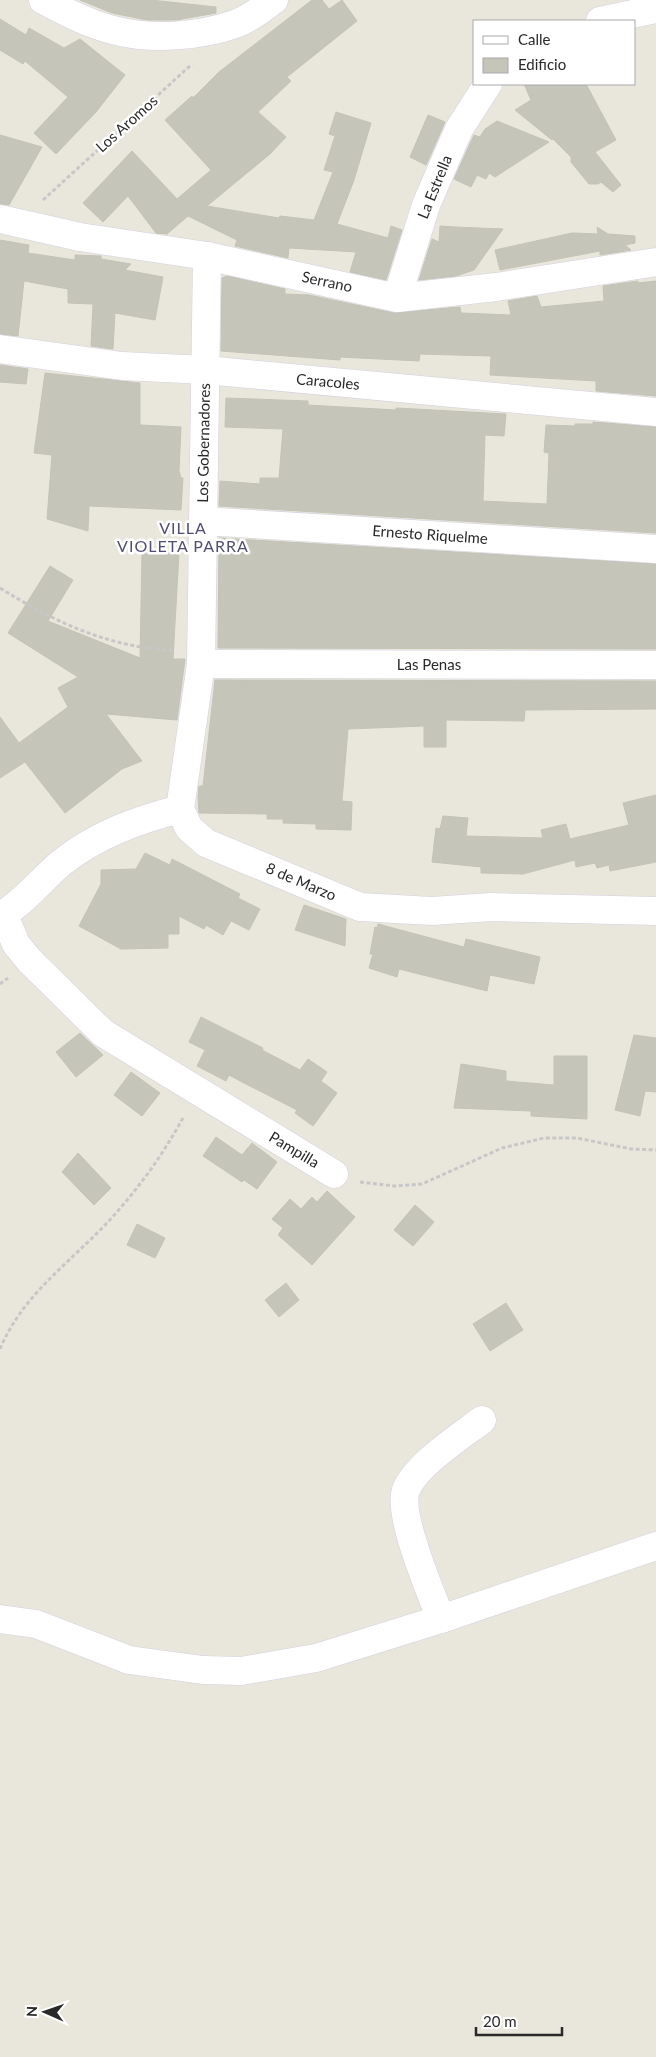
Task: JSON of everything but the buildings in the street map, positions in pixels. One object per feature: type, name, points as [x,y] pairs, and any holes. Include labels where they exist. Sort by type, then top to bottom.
[{"type":"street","points":[[43,0],[94,24],[119,32],[149,34],[202,32],[236,24],[274,0]]},
{"type":"street","points":[[605,20],[656,9]]},
{"type":"street","name":"La Estrella","points":[[398,298],[426,205],[459,129],[487,85]]},
{"type":"street","name":"Serrano","points":[[9,222],[80,237],[208,256],[398,298],[496,286],[656,262]]},
{"type":"street","name":"Los Gobernadores","points":[[180,809],[202,659],[208,256]]},
{"type":"street","name":"Caracoles","points":[[0,349],[122,366],[205,370],[656,412]]},
{"type":"street","name":"Ernesto Riquelme","points":[[204,521],[656,549]]},
{"type":"street","name":"Las Penas","points":[[202,659],[656,665]]},
{"type":"street","points":[[2,915],[62,863],[86,846],[147,817],[180,809]]},
{"type":"street","name":"8 de Marzo","points":[[180,809],[189,828],[206,843],[360,907],[432,911],[491,907],[653,910]]},
{"type":"street","name":"Pampilla","points":[[2,915],[16,944],[29,960],[103,1033],[334,1174]]},
{"type":"street","points":[[441,1619],[418,1557],[406,1515],[406,1490],[425,1464],[482,1420]]},
{"type":"street","points":[[0,1619],[36,1624],[129,1660],[203,1670],[241,1670],[316,1658],[441,1619],[656,1546]]},
{"type":"path","name":"Los Aromos","points":[[9,222],[200,57]]},
{"type":"path","points":[[0,588],[67,626],[99,638],[202,659]]},
{"type":"path","points":[[0,1348],[15,1320],[43,1284],[100,1231],[132,1194],[156,1162],[197,1091]]},
{"type":"path","name":"Pampilla","points":[[334,1174],[362,1182],[386,1185],[422,1184],[502,1148],[544,1138],[577,1138],[631,1149],[656,1150]]},
{"type":"district","name":"VILLA VIOLETA PARRA","points":[[183,537]]}]
